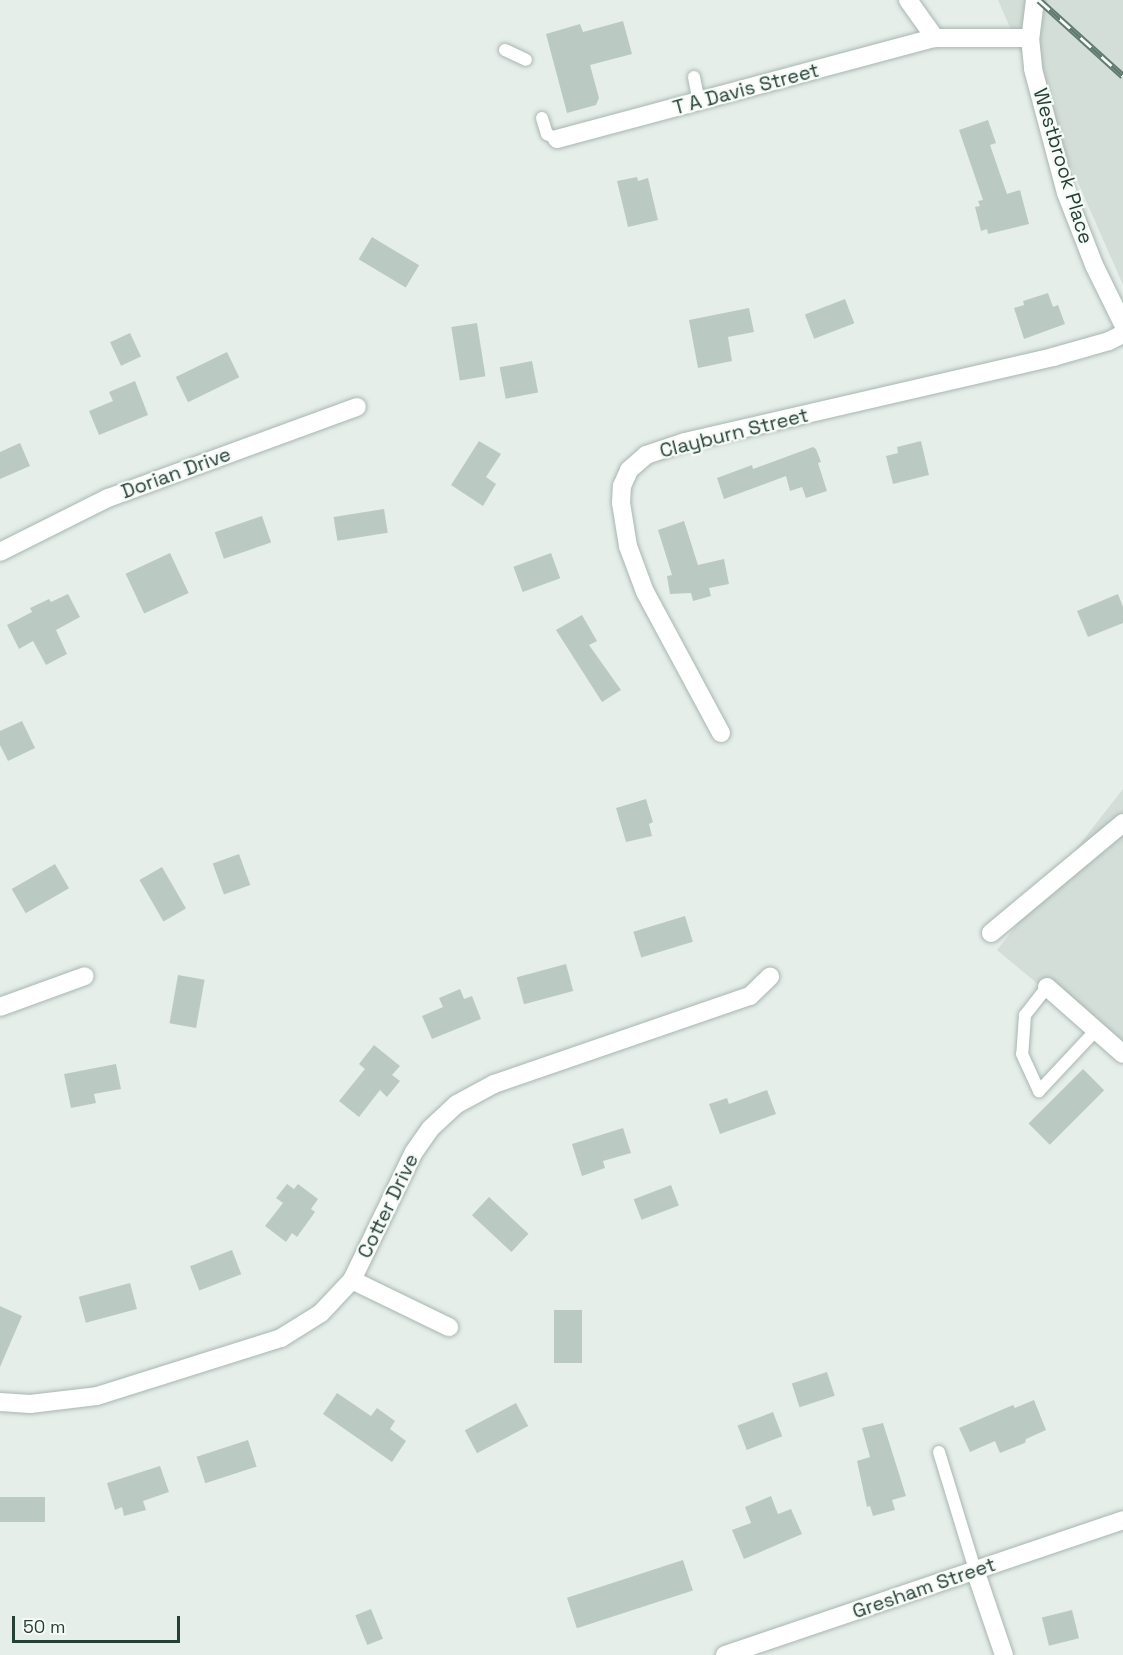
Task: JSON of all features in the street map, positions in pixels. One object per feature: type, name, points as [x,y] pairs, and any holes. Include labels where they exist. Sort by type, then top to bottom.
[{"type":"street","points":[[908,0],[935,38]]},
{"type":"street","name":"Westbrook Place","points":[[1035,0],[1030,38],[1033,69],[1066,194],[1094,265],[1123,324]]},
{"type":"street","name":"T A Davis Street","points":[[557,139],[935,38],[1030,38]]},
{"type":"street","name":"Clayburn Street","points":[[721,733],[645,592],[628,546],[621,503],[622,486],[629,470],[646,455],[685,442],[1053,357],[1109,341],[1123,334]]},
{"type":"street","name":"Dorian Drive","points":[[0,552],[108,498],[357,407]]},
{"type":"street","points":[[992,933],[1123,823]]},
{"type":"street","points":[[0,1007],[85,976]]},
{"type":"street","name":"Cotter Drive","points":[[0,1402],[30,1404],[97,1396],[281,1338],[321,1313],[352,1280],[414,1152],[431,1128],[457,1104],[494,1084],[750,996],[770,977]]},
{"type":"street","points":[[1047,987],[1123,1054]]},
{"type":"street","points":[[352,1280],[448,1327]]},
{"type":"street","name":"Gresham Street","points":[[725,1655],[1123,1520]]},
{"type":"street","points":[[975,1570],[1004,1655]]},
{"type":"lane","points":[[505,50],[526,60]]},
{"type":"lane","points":[[694,77],[699,102]]},
{"type":"lane","points":[[542,118],[547,134],[557,139]]},
{"type":"lane","points":[[1047,987],[1025,1015],[1022,1053],[1039,1091],[1096,1030]]},
{"type":"lane","points":[[939,1452],[975,1570]]},
{"type":"shaded area","points":[[998,0],[1123,0],[1123,285]]},
{"type":"shaded area","points":[[1123,789],[1123,1055],[997,950]]},
{"type":"building","points":[[623,21],[632,54],[590,65],[599,98],[596,105],[567,113],[546,34],[580,24],[583,32]]},
{"type":"building","points":[[988,120],[996,143],[990,145],[1007,194],[1020,190],[1029,224],[988,234],[987,229],[981,231],[975,207],[980,206],[978,201],[983,200],[959,130]]},
{"type":"building","points":[[637,177],[638,181],[648,178],[658,220],[628,227],[617,181]]},
{"type":"building","points":[[372,237],[419,265],[406,288],[359,259]]},
{"type":"building","points":[[1048,293],[1053,307],[1058,305],[1065,324],[1024,339],[1014,308],[1024,305],[1023,301]]},
{"type":"building","points":[[845,299],[854,323],[814,339],[805,314]]},
{"type":"building","points":[[749,308],[754,332],[728,337],[732,361],[698,368],[689,320]]},
{"type":"building","points":[[477,323],[485,376],[460,380],[451,327]]},
{"type":"building","points":[[130,333],[141,357],[121,366],[110,342]]},
{"type":"building","points":[[227,352],[239,377],[188,402],[176,377]]},
{"type":"building","points":[[532,361],[538,392],[506,399],[500,367]]},
{"type":"building","points":[[135,381],[148,415],[99,435],[89,411],[113,401],[109,392]]},
{"type":"building","points":[[479,441],[501,454],[486,477],[496,484],[483,506],[451,485]]},
{"type":"building","points":[[921,441],[929,475],[893,484],[886,456],[898,453],[897,447]]},
{"type":"building","points":[[20,443],[30,466],[0,479],[0,452]]},
{"type":"building","points":[[813,447],[821,462],[818,463],[827,491],[806,498],[802,487],[790,491],[786,476],[724,499],[717,478],[752,465],[753,469]]},
{"type":"building","points":[[384,509],[388,533],[337,541],[334,517]]},
{"type":"building","points":[[262,516],[271,542],[224,559],[215,532]]},
{"type":"building","points":[[684,521],[698,565],[724,559],[729,584],[709,588],[711,596],[693,601],[691,593],[670,594],[667,576],[672,575],[658,530]]},
{"type":"building","points":[[170,553],[189,593],[144,614],[126,574]]},
{"type":"building","points":[[551,553],[560,578],[523,592],[513,567]]},
{"type":"building","points":[[68,594],[80,617],[56,630],[67,654],[46,665],[33,641],[19,649],[7,625],[32,612],[30,608],[49,599],[51,602]]},
{"type":"building","points":[[1118,594],[1123,607],[1123,623],[1088,637],[1077,611]]},
{"type":"building","points":[[582,615],[597,641],[589,645],[621,690],[602,702],[556,630]]},
{"type":"building","points":[[22,721],[35,748],[8,761],[0,745],[0,731]]},
{"type":"building","points":[[646,799],[653,822],[649,824],[652,836],[626,842],[616,808]]},
{"type":"building","points":[[239,854],[250,885],[224,895],[213,864]]},
{"type":"building","points":[[55,864],[69,888],[26,913],[12,889]]},
{"type":"building","points":[[162,867],[186,909],[163,922],[139,880]]},
{"type":"building","points":[[685,916],[693,942],[641,958],[633,932]]},
{"type":"building","points":[[566,964],[573,991],[524,1004],[517,977]]},
{"type":"building","points":[[178,975],[205,980],[196,1028],[169,1023]]},
{"type":"building","points":[[460,989],[464,999],[472,996],[481,1019],[432,1039],[422,1016],[443,1007],[439,998]]},
{"type":"building","points":[[374,1045],[400,1066],[392,1075],[400,1081],[387,1097],[380,1090],[359,1117],[339,1101],[365,1069],[359,1064]]},
{"type":"building","points":[[116,1064],[121,1089],[94,1094],[96,1103],[71,1108],[64,1074]]},
{"type":"building","points":[[1083,1069],[1104,1090],[1050,1145],[1029,1123]]},
{"type":"building","points":[[767,1090],[776,1114],[720,1134],[709,1104],[727,1098],[729,1104]]},
{"type":"building","points":[[623,1128],[631,1153],[603,1161],[605,1168],[582,1176],[572,1144]]},
{"type":"building","points":[[287,1184],[294,1189],[298,1184],[318,1199],[311,1209],[315,1212],[297,1237],[292,1233],[286,1242],[265,1226],[283,1203],[276,1198]]},
{"type":"building","points":[[671,1185],[679,1206],[642,1220],[634,1199]]},
{"type":"building","points":[[489,1197],[528,1234],[511,1252],[472,1215]]},
{"type":"building","points":[[232,1250],[241,1274],[199,1290],[190,1266]]},
{"type":"building","points":[[130,1283],[137,1309],[86,1323],[79,1297]]},
{"type":"building","points":[[0,1306],[22,1316],[0,1367]]},
{"type":"building","points":[[554,1310],[582,1310],[582,1363],[554,1363]]},
{"type":"building","points":[[827,1372],[835,1396],[800,1407],[792,1383]]},
{"type":"building","points":[[337,1393],[371,1416],[377,1408],[395,1421],[390,1429],[406,1441],[392,1462],[323,1414]]},
{"type":"building","points":[[1034,1400],[1046,1430],[1026,1439],[1025,1443],[1000,1453],[995,1441],[970,1452],[959,1428],[1013,1405],[1015,1408]]},
{"type":"building","points":[[516,1403],[528,1426],[477,1453],[465,1430]]},
{"type":"building","points":[[773,1412],[782,1436],[747,1450],[738,1426]]},
{"type":"building","points":[[883,1423],[906,1496],[892,1500],[895,1510],[873,1516],[870,1506],[867,1507],[857,1461],[870,1457],[862,1428]]},
{"type":"building","points":[[248,1440],[257,1467],[205,1483],[197,1457]]},
{"type":"building","points":[[160,1466],[169,1492],[143,1501],[146,1510],[124,1516],[122,1507],[115,1510],[107,1483]]},
{"type":"building","points":[[771,1496],[778,1514],[791,1509],[802,1534],[744,1559],[732,1530],[751,1523],[745,1507]]},
{"type":"building","points":[[0,1497],[45,1497],[45,1522],[0,1522]]},
{"type":"building","points":[[683,1560],[693,1590],[577,1628],[567,1598]]},
{"type":"building","points":[[371,1609],[383,1639],[367,1645],[355,1615]]},
{"type":"building","points":[[1072,1610],[1079,1638],[1049,1646],[1042,1617]]},
{"type":"railway","points":[[1039,0],[1123,76]]}]
